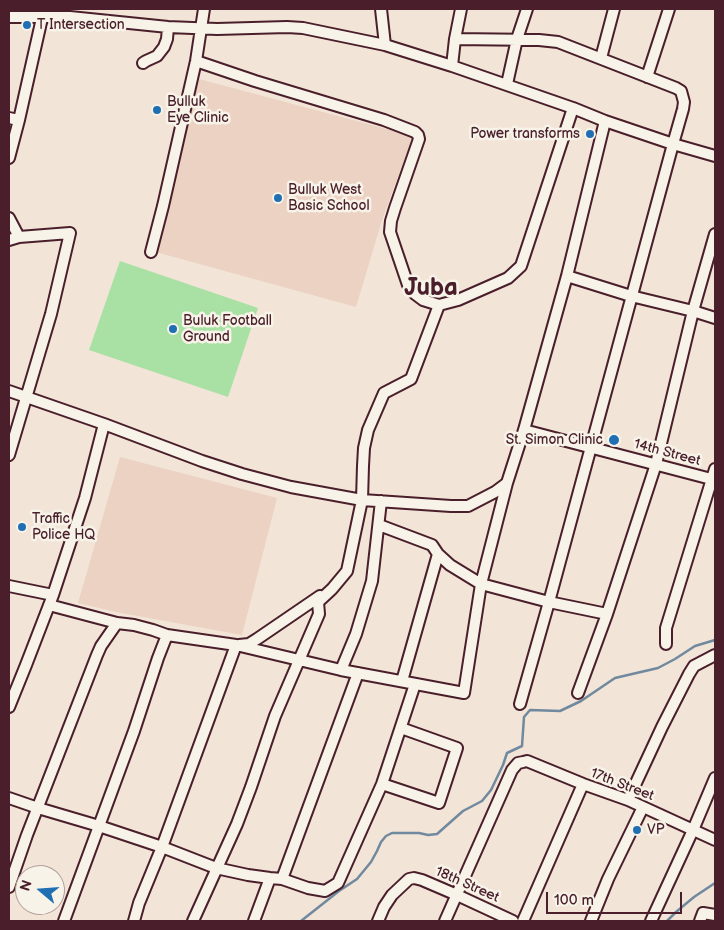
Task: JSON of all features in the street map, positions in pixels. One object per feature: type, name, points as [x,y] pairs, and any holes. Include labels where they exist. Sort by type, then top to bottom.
[{"type":"street","points":[[150,252],[163,206],[196,61],[204,9]]},
{"type":"street","points":[[380,9],[385,45]]},
{"type":"street","points":[[452,66],[461,9]]},
{"type":"street","points":[[506,84],[527,9]]},
{"type":"street","points":[[601,58],[614,9]]},
{"type":"street","points":[[647,76],[669,9]]},
{"type":"street","points":[[9,17],[42,18],[71,13],[168,26],[217,29],[287,26],[303,28],[385,45],[506,84],[672,144],[715,156]]},
{"type":"street","points":[[9,158],[14,119],[42,18]]},
{"type":"street","points":[[143,63],[157,56],[164,47],[168,26]]},
{"type":"street","points":[[455,39],[518,39],[558,42],[676,88],[681,91],[684,102],[520,704]]},
{"type":"street","points":[[196,61],[384,120],[415,132],[418,139],[391,221],[390,232],[408,286],[423,300],[439,305],[458,300],[508,278],[521,266],[573,108]]},
{"type":"street","points":[[48,605],[117,623],[144,627],[167,635],[236,645],[341,670],[464,692],[481,584],[507,483],[568,276],[605,121]]},
{"type":"street","points":[[9,218],[14,238],[70,233],[51,314],[9,455]]},
{"type":"street","points":[[578,693],[607,614],[656,464],[715,234]]},
{"type":"street","points":[[568,276],[631,296],[715,318]]},
{"type":"street","points":[[193,921],[236,824],[251,787],[275,716],[319,614],[318,602],[332,589],[346,571],[362,500],[363,466],[368,430],[384,393],[411,379],[439,305]]},
{"type":"street","points":[[9,391],[242,474],[291,487],[362,500],[468,506],[495,492],[507,483]]},
{"type":"street","points":[[9,707],[53,595],[85,498],[104,424]]},
{"type":"street","name":"14th Street","points":[[524,430],[714,480]]},
{"type":"street","points":[[666,644],[666,628],[714,480],[715,468]]},
{"type":"street","points":[[341,670],[356,634],[372,581],[381,501]]},
{"type":"street","points":[[379,525],[432,545],[438,554],[450,565],[481,584],[549,602],[607,614]]},
{"type":"street","points":[[402,681],[438,554]]},
{"type":"street","points":[[9,586],[53,595]]},
{"type":"street","points":[[236,645],[249,644],[332,589]]},
{"type":"street","points":[[9,887],[97,655],[117,623]]},
{"type":"street","points":[[64,921],[167,635]]},
{"type":"street","points":[[134,921],[139,903],[162,847],[236,645]]},
{"type":"street","points":[[628,800],[689,674],[694,666],[715,655]]},
{"type":"street","points":[[282,879],[358,673]]},
{"type":"street","points":[[9,798],[162,847],[216,868],[282,879],[308,888],[325,891],[338,883],[382,784],[415,684]]},
{"type":"street","points":[[382,784],[439,803],[457,748],[401,728]]},
{"type":"street","name":"17th Street","points":[[457,895],[512,770],[518,763],[527,762],[628,800],[715,840]]},
{"type":"street","points":[[650,921],[694,830],[715,778]]},
{"type":"street","points":[[523,921],[583,784]]},
{"type":"street","points":[[591,921],[608,880],[643,807]]},
{"type":"street","points":[[254,921],[270,878]]},
{"type":"street","name":"18th Street","points":[[378,921],[392,895],[409,879],[414,878],[457,895],[513,921]]},
{"type":"street","points":[[445,921],[457,895]]},
{"type":"street","points":[[700,921],[703,913],[715,915]]},
{"type":"shaded area","name":"Bulluk West Basic School","points":[[199,79],[413,136],[382,220],[356,307],[152,251]]},
{"type":"shaded area","points":[[120,457],[277,498],[242,635],[116,612],[78,603]]},
{"type":"green space","name":"Buluk Football Ground","points":[[120,261],[258,308],[228,397],[89,350]]},
{"type":"waterway","points":[[301,921],[357,879],[371,862],[386,836],[392,833],[437,834],[463,811],[482,801],[491,790],[507,753],[522,746],[524,717],[530,710],[560,711],[581,701],[615,678],[658,668],[695,646],[715,640]]},
{"type":"waterway","points":[[667,921],[694,897],[715,883]]},
{"type":"place","name":"T Intersection","points":[[27,25]]},
{"type":"place","name":"Bulluk Eye Clinic","points":[[157,110]]},
{"type":"place","name":"Power transforms","points":[[590,134]]},
{"type":"place","name":"Bulluk West Basic School","points":[[278,198]]},
{"type":"place","name":"Buluk Football Ground","points":[[173,329]]},
{"type":"place","name":"St. Simon Clinic","points":[[614,440]]},
{"type":"place","name":"Traffic Police HQ","points":[[22,527]]},
{"type":"place","name":"VP","points":[[637,830]]},
{"type":"district","name":"Juba","points":[[431,289]]}]
